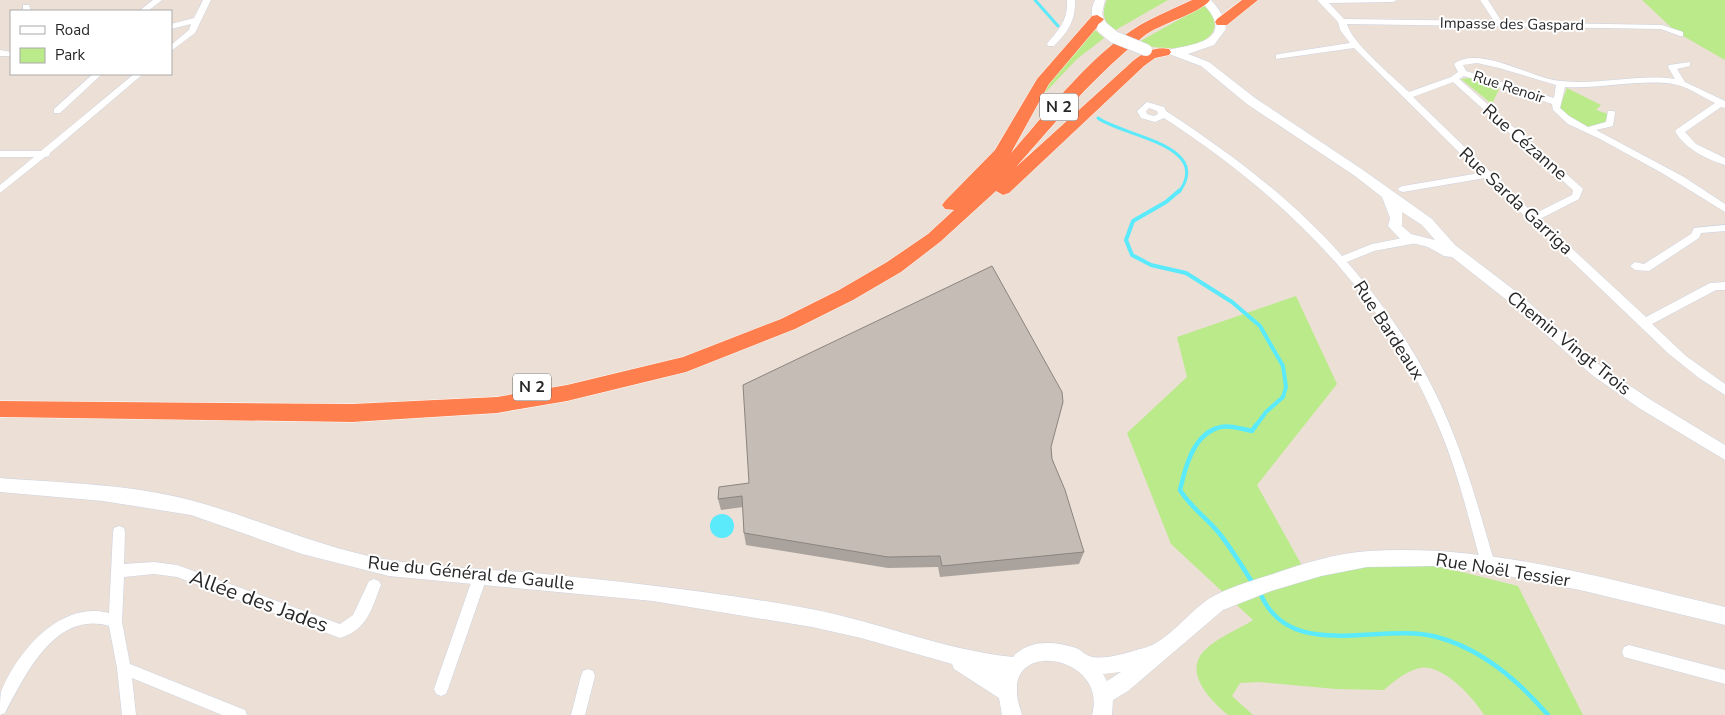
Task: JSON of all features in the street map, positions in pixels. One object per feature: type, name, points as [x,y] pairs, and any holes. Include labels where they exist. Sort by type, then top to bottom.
[{"type":"highway","name":"N 2","points":[[0,395],[374,400],[449,397],[546,385],[614,370],[680,352],[746,329],[822,294],[879,261],[944,213],[1001,155],[1072,73],[1099,48],[1153,14],[1181,0]]},
{"type":"highway","name":"N 2","points":[[0,409],[352,413],[496,405],[567,394],[686,364],[788,324],[846,295],[894,267],[934,238],[987,190],[1081,82],[1112,54],[1144,29],[1204,0]]},
{"type":"highway","points":[[1219,16],[1251,0]]},
{"type":"highway","points":[[1001,155],[1042,82],[1100,24]]},
{"type":"highway","points":[[934,238],[980,210],[1139,62],[1150,55],[1169,52]]},
{"type":"street","points":[[144,10],[158,0]]},
{"type":"street","points":[[172,48],[192,32],[207,0]]},
{"type":"street","points":[[1051,44],[1065,31],[1072,19],[1071,0]]},
{"type":"street","points":[[1100,0],[1096,9],[1100,24],[1114,37],[1146,50],[1169,52],[1202,47],[1220,32],[1219,16],[1204,0]]},
{"type":"street","points":[[1322,0],[1392,0]]},
{"type":"street","name":"Rue Sarda Garriga","points":[[1322,0],[1342,21],[1344,30],[1356,45],[1487,175],[1682,360],[1725,390]]},
{"type":"street","points":[[1484,0],[1499,23]]},
{"type":"street","points":[[172,27],[199,19]]},
{"type":"street","name":"Impasse des Gaspard","points":[[1342,21],[1662,27],[1680,34]]},
{"type":"street","points":[[1279,57],[1356,45]]},
{"type":"street","name":"Chemin Vingt Trois","points":[[1202,47],[1223,77]]},
{"type":"street","name":"Chemin Vingt Trois","points":[[1169,52],[1205,64],[1252,102],[1359,172],[1386,195],[1432,228],[1466,262],[1513,297],[1598,370],[1645,404],[1725,453]]},
{"type":"street","points":[[1463,73],[1458,64],[1461,62],[1482,61],[1561,84],[1681,82],[1723,104]]},
{"type":"street","points":[[1681,82],[1672,67],[1687,64]]},
{"type":"street","name":"Rue Renoir","points":[[1407,96],[1454,79],[1463,73],[1556,102]]},
{"type":"street","points":[[57,111],[97,75]]},
{"type":"street","points":[[0,190],[46,154],[138,75]]},
{"type":"street","name":"Rue Cézanne","points":[[1454,79],[1578,189],[1576,197],[1534,218]]},
{"type":"street","points":[[1561,84],[1556,108],[1565,120],[1704,192],[1725,209]]},
{"type":"street","points":[[1723,104],[1680,131],[1682,137],[1688,143],[1725,162]]},
{"type":"street","name":"Rue Bardeaux","points":[[1163,113],[1260,180],[1300,217],[1341,260],[1394,330],[1440,415],[1468,494],[1488,564]]},
{"type":"street","points":[[1587,130],[1610,124],[1612,113]]},
{"type":"street","points":[[0,154],[46,154]]},
{"type":"street","points":[[1403,189],[1487,175]]},
{"type":"street","name":"Chemin Vingt Trois","points":[[1386,195],[1399,233],[1433,244],[1466,262]]},
{"type":"street","points":[[1372,248],[1389,236],[1396,222],[1408,215],[1418,217]]},
{"type":"street","points":[[1341,260],[1372,248],[1432,236],[1432,228]]},
{"type":"street","points":[[1635,266],[1645,268],[1695,236],[1698,230],[1725,228]]},
{"type":"street","points":[[1645,323],[1714,286],[1725,286]]},
{"type":"street","name":"Rue du Général de Gaulle","points":[[0,485],[84,492],[162,502],[191,508],[302,546],[389,568],[653,593],[812,618],[861,629],[944,653],[992,664],[1014,666]]},
{"type":"street","points":[[120,532],[115,622],[124,668],[129,715]]},
{"type":"street","name":"Rue Noël Tessier","points":[[1105,709],[1121,684],[1153,655],[1217,604],[1232,596],[1270,583],[1321,568],[1367,559],[1433,558],[1488,564],[1580,582],[1725,616]]},
{"type":"street","name":"Allée des Jades","points":[[118,570],[154,568],[177,571],[340,631],[350,629],[359,622],[374,585]]},
{"type":"street","points":[[441,689],[480,577]]},
{"type":"street","points":[[0,708],[23,665],[47,636],[76,620],[94,617],[106,618],[115,622]]},
{"type":"street","points":[[1012,715],[1006,700],[1008,678],[1014,666],[1033,652],[1044,650],[1056,650],[1072,655],[1086,665],[1094,674],[1105,709]]},
{"type":"street","points":[[1629,652],[1725,677]]},
{"type":"street","name":"Rue du Général de Gaulle","points":[[944,653],[1006,691]]},
{"type":"street","name":"Rue Noël Tessier","points":[[1086,665],[1111,665],[1153,655]]},
{"type":"street","points":[[124,668],[240,715]]},
{"type":"street","points":[[578,715],[588,676]]},
{"type":"green space","points":[[1107,0],[1168,0],[1114,31],[1104,17]]},
{"type":"green space","points":[[1642,0],[1725,0],[1725,60],[1676,32]]},
{"type":"green space","points":[[1205,5],[1213,16],[1215,26],[1212,33],[1206,39],[1186,47],[1175,48],[1157,48],[1137,43]]},
{"type":"green space","points":[[1095,30],[1104,38],[1077,59],[1040,98],[1065,61]]},
{"type":"green space","points":[[1472,78],[1500,87],[1492,104],[1461,79]]},
{"type":"green space","points":[[1567,88],[1601,105],[1596,110],[1608,114],[1605,122],[1588,127],[1563,114],[1559,109]]},
{"type":"green space","points":[[1296,296],[1337,384],[1257,485],[1305,571],[1401,557],[1518,586],[1583,715],[1484,715],[1473,700],[1456,683],[1438,671],[1429,668],[1410,671],[1384,690],[1336,689],[1259,682],[1240,683],[1232,696],[1253,715],[1228,715],[1207,694],[1198,677],[1196,668],[1198,659],[1209,646],[1253,620],[1171,544],[1127,433],[1187,377],[1177,337]]},
{"type":"water","points":[[722,514],[730,518],[734,526],[730,534],[722,538],[714,534],[710,526],[714,518]]},
{"type":"building","points":[[992,266],[1062,392],[1063,402],[1051,447],[1052,459],[1065,490],[1084,552],[942,566],[940,556],[888,557],[744,533],[742,496],[718,499],[719,487],[749,483],[743,385]]},
{"type":"waterway","points":[[1035,0],[1058,26]]},
{"type":"waterway","points":[[1098,118],[1161,144],[1175,153],[1184,163],[1187,176],[1180,190]]},
{"type":"waterway","points":[[1180,190],[1166,202],[1133,221],[1126,240],[1132,255],[1151,265],[1186,273],[1232,302],[1260,326],[1283,366],[1286,387],[1283,397],[1266,412],[1255,427]]},
{"type":"waterway","points":[[1254,585],[1224,539],[1180,490],[1191,454],[1196,445],[1209,432],[1226,426],[1252,431],[1256,425]]},
{"type":"waterway","points":[[1259,590],[1272,613],[1290,627],[1312,634],[1336,636],[1414,633],[1453,642],[1469,649],[1498,667],[1512,678],[1548,715]]}]
